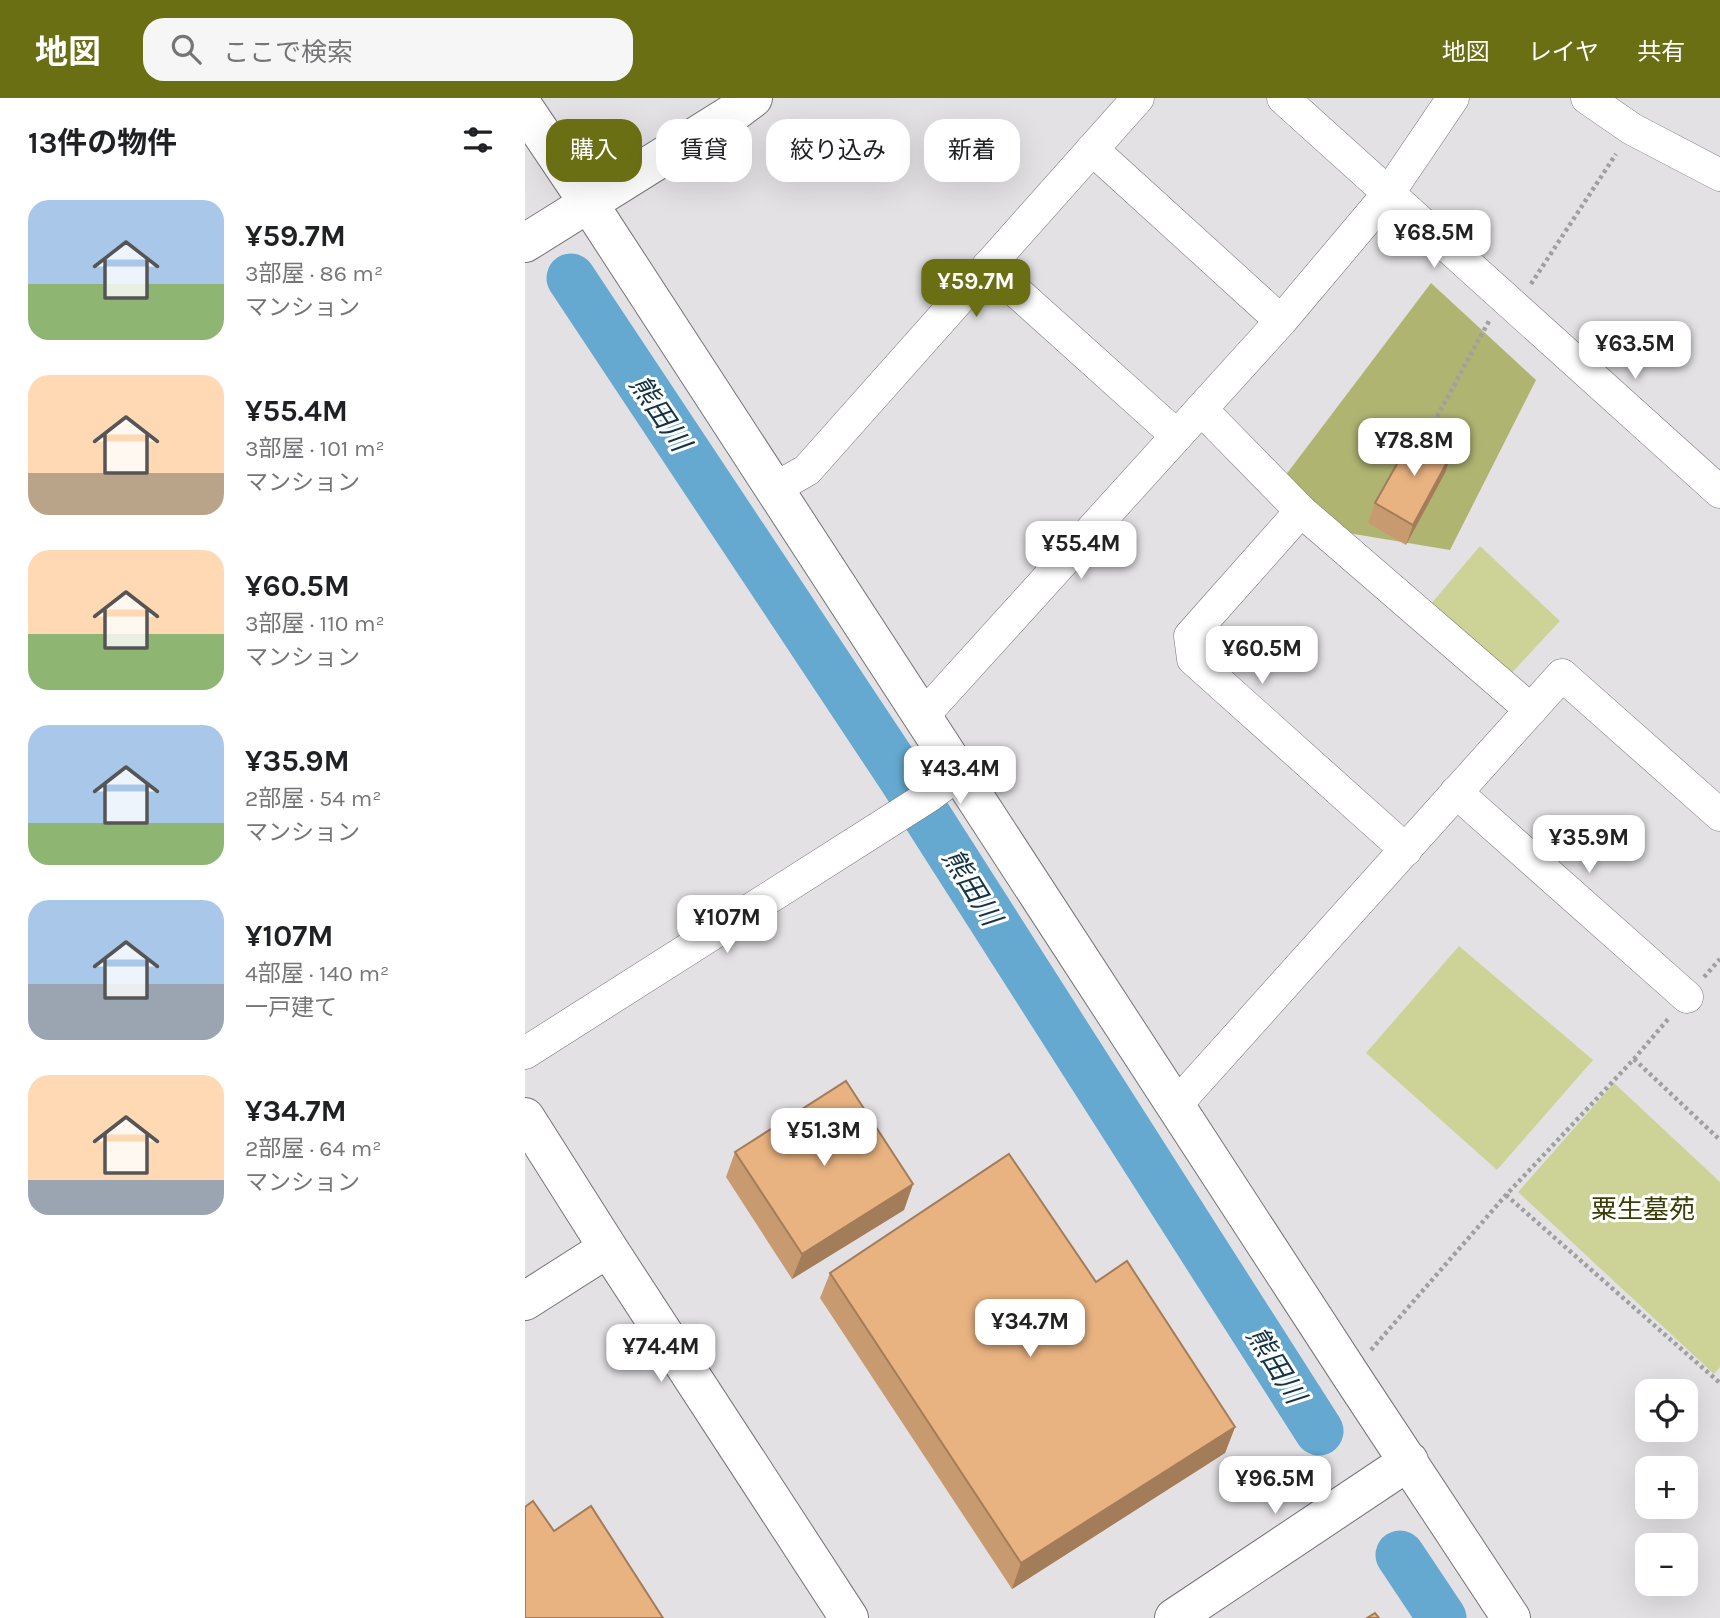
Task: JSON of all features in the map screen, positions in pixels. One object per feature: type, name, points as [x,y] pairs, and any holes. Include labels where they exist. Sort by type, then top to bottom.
[{"type":"street","points":[[525,243],[753,98]]},
{"type":"street","points":[[774,489],[807,470],[1138,98]]},
{"type":"street","points":[[1283,98],[1718,485]]},
{"type":"street","points":[[922,717],[1281,321],[1388,194],[1453,98]]},
{"type":"street","points":[[1587,98],[1632,129],[1720,175]]},
{"type":"street","points":[[525,109],[1511,1618]]},
{"type":"street","points":[[1091,149],[1281,321]]},
{"type":"street","points":[[988,266],[1177,436]]},
{"type":"street","points":[[1201,410],[1301,511],[1531,710]]},
{"type":"street","points":[[1301,511],[1190,636],[1193,659],[1406,850]]},
{"type":"street","points":[[1175,1106],[1562,675],[1720,815]]},
{"type":"street","points":[[525,1053],[929,796],[960,773]]},
{"type":"street","points":[[1456,792],[1686,998]]},
{"type":"street","points":[[525,1117],[849,1618]]},
{"type":"street","points":[[525,1301],[608,1248]]},
{"type":"street","points":[[1174,1618],[1409,1461]]},
{"type":"path","points":[[1427,435],[1510,302],[1632,129]]},
{"type":"path","points":[[1350,1374],[1506,1195],[1634,1059],[1720,1140]]},
{"type":"path","points":[[1506,1195],[1720,1383]]},
{"type":"green space","points":[[1431,283],[1536,380],[1450,550],[1330,530],[1282,480]]},
{"type":"green space","points":[[1480,546],[1560,621],[1506,679],[1430,605]]},
{"type":"green space","points":[[1459,946],[1593,1060],[1497,1170],[1366,1053]]},
{"type":"green space","name":"粟生墓苑","points":[[1614,1083],[1720,1182],[1720,1367],[1714,1374],[1518,1192]]},
{"type":"building","points":[[1415,432],[1452,453],[1413,525],[1375,503]]},
{"type":"building","points":[[846,1081],[913,1184],[802,1254],[735,1152]]},
{"type":"building","points":[[1009,1154],[1096,1282],[1127,1261],[1235,1427],[1021,1563],[830,1273]]},
{"type":"building","points":[[533,1501],[554,1531],[591,1506],[663,1618],[525,1618],[525,1507]]},
{"type":"waterway","name":"熊田川","points":[[571,278],[902,777],[1319,1431]]},
{"type":"waterway","name":"熊田川","points":[[1400,1555],[1442,1618]]}]
